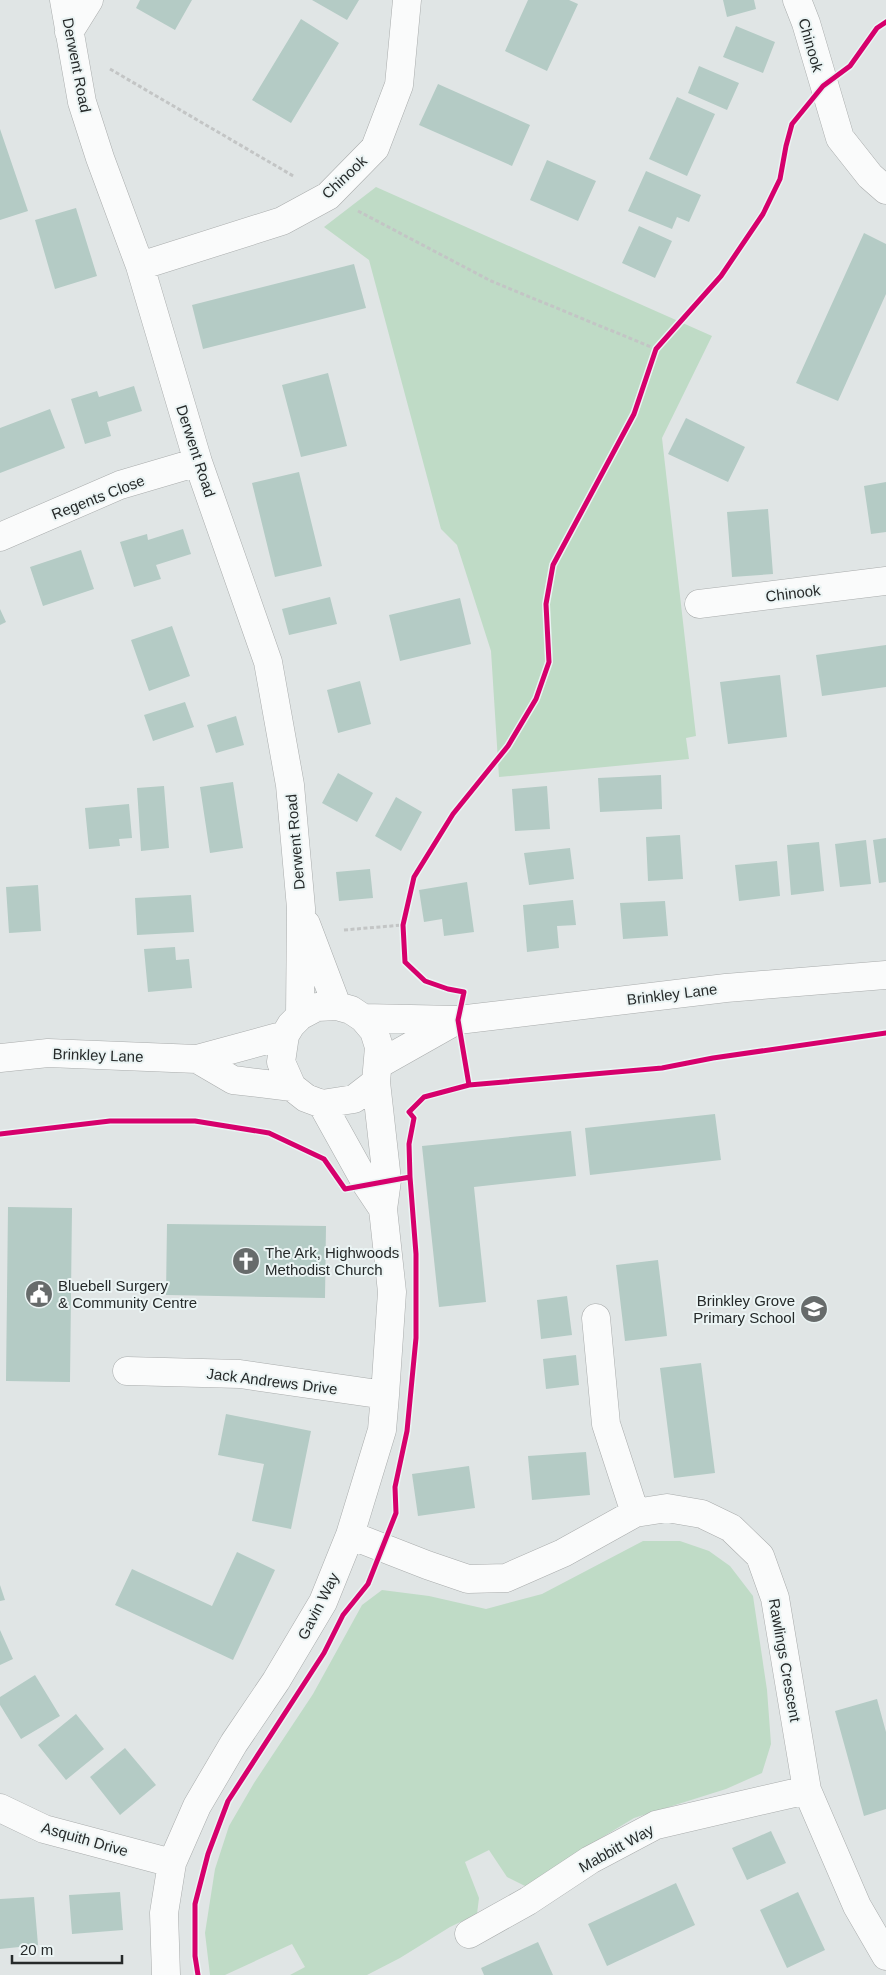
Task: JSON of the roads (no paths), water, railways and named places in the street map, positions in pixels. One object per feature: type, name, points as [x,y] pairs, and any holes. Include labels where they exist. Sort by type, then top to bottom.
[{"type":"street","name":"Derwent Road","points":[[64,0],[82,102],[100,158],[140,266],[198,462],[268,662],[290,785],[305,921],[292,1026]]},
{"type":"street","points":[[69,32],[89,0]]},
{"type":"street","name":"Chinook","points":[[140,266],[282,221],[328,196],[375,148],[399,85],[407,0]]},
{"type":"street","name":"Chinook","points":[[797,0],[806,23],[840,138],[870,176],[886,190]]},
{"type":"street","name":"Regents Close","points":[[0,537],[120,485],[198,462]]},
{"type":"street","name":"Chinook","points":[[699,604],[886,581]]},
{"type":"street","name":"Derwent Road","points":[[305,921],[337,1006]]},
{"type":"street","name":"Brinkley Lane","points":[[0,1058],[48,1053],[197,1059],[292,1026],[317,1007],[337,1006],[351,1010],[363,1018],[458,1020],[726,988],[886,974]]},
{"type":"street","points":[[363,1018],[374,1031],[379,1047],[378,1073],[387,1180],[383,1209]]},
{"type":"street","name":"Brinkley Lane","points":[[197,1059],[233,1080],[292,1087],[306,1098],[322,1104],[354,1100],[378,1073],[458,1020]]},
{"type":"street","points":[[292,1026],[281,1062],[292,1087]]},
{"type":"street","points":[[322,1104],[367,1185],[383,1209]]},
{"type":"street","name":"Gavin Way","points":[[166,1975],[164,1912],[172,1863],[198,1806],[234,1743],[276,1682],[323,1602],[350,1535],[382,1430],[392,1292],[383,1209]]},
{"type":"street","points":[[596,1318],[606,1424],[635,1513]]},
{"type":"street","name":"Jack Andrews Drive","points":[[127,1370],[240,1374],[386,1395]]},
{"type":"street","name":"Rawlings Crescent","points":[[350,1535],[468,1579],[506,1578],[563,1553],[635,1513],[668,1508],[702,1514],[731,1528],[760,1556],[775,1598],[806,1790],[857,1906],[886,1956]]},
{"type":"street","name":"Mabbitt Way","points":[[469,1934],[528,1901],[590,1860],[656,1825],[806,1790]]},
{"type":"street","name":"Asquith Drive","points":[[0,1808],[44,1829],[172,1863]]},
{"type":"place","name":"The Ark, Highwoods Methodist Church","points":[[246,1261]]},
{"type":"place","name":"Bluebell Surgery & Community Centre","points":[[39,1294]]},
{"type":"place","name":"Brinkley Grove Primary School","points":[[814,1309]]}]
